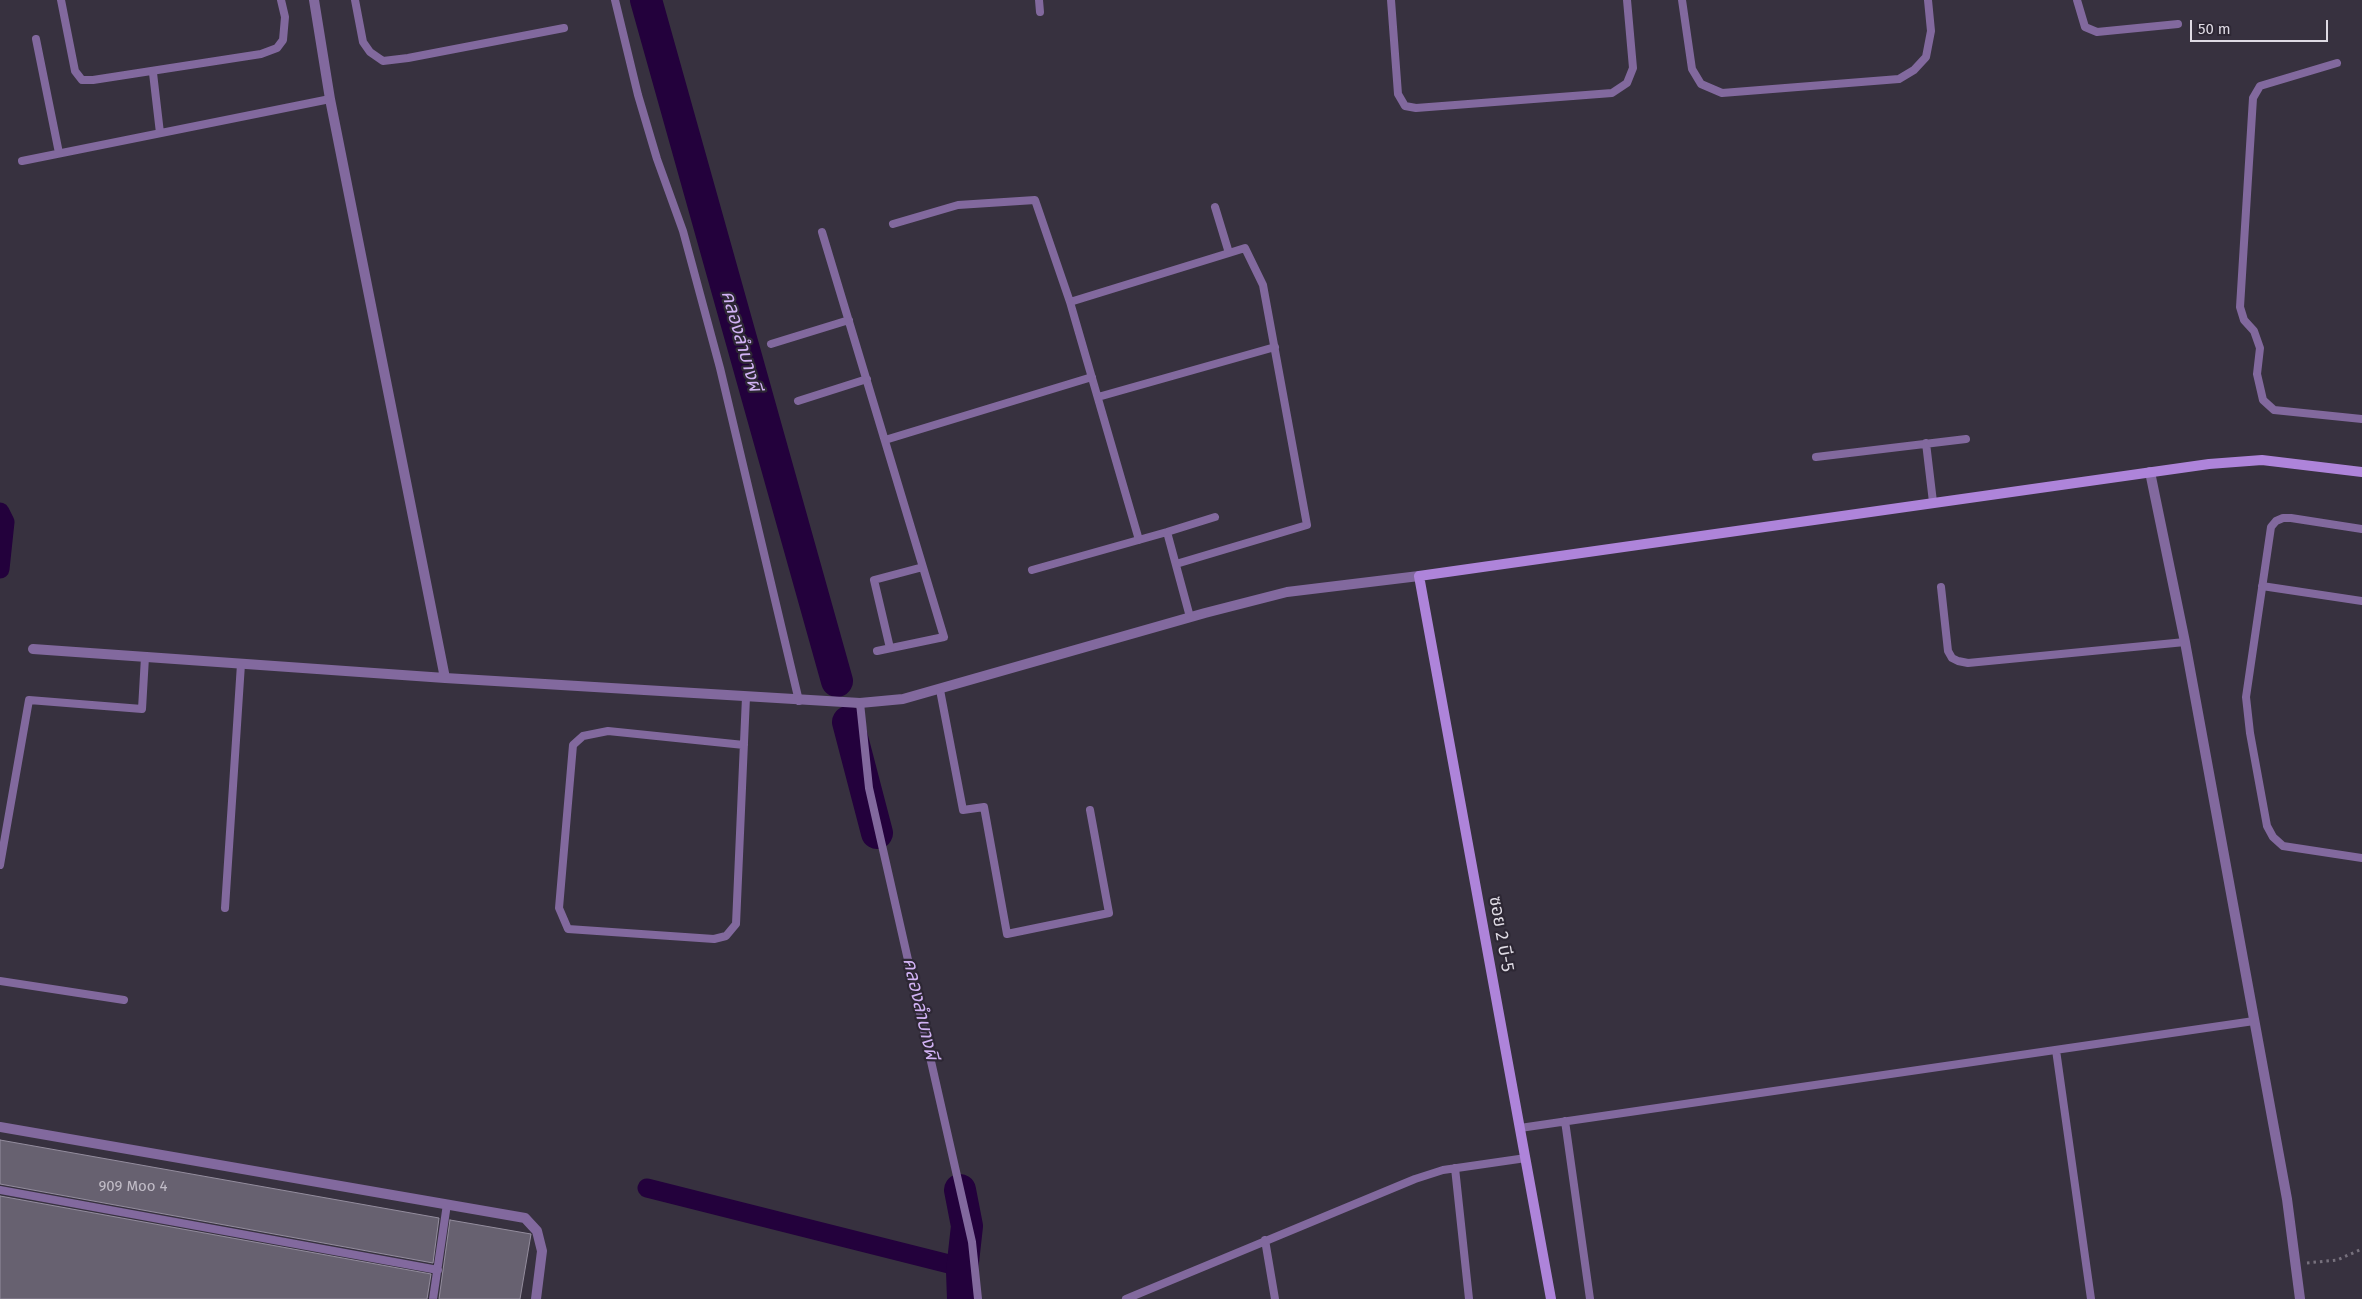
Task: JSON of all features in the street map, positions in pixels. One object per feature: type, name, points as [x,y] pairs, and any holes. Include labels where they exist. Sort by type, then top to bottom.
[{"type":"street","points":[[314,0],[330,99],[444,678]]},
{"type":"street","points":[[33,649],[444,678],[799,701],[860,703],[903,699],[940,690],[1190,617],[1287,592],[1419,576],[2150,472],[2262,460],[2362,472]]},
{"type":"street","points":[[2150,472],[2185,642],[2254,1022],[2297,1264],[2300,1299]]},
{"type":"street","name":"ซอย 2 บี-5","points":[[1419,576],[1526,1158],[1550,1299]]},
{"type":"street","points":[[0,1128],[525,1218],[537,1231],[542,1250],[536,1299]]},
{"type":"lane","points":[[60,0],[75,71],[82,80],[153,73],[261,54],[277,48],[283,40],[285,17],[282,0]]},
{"type":"lane","points":[[355,0],[363,42],[370,52],[383,61],[408,58],[564,28]]},
{"type":"lane","points":[[616,0],[638,95],[657,159],[683,231],[720,368],[799,701]]},
{"type":"lane","points":[[1039,0],[1040,12]]},
{"type":"lane","points":[[1391,0],[1398,94],[1405,106],[1416,108],[1612,93],[1628,83],[1634,68],[1627,0]]},
{"type":"lane","points":[[1682,0],[1692,69],[1701,84],[1722,93],[1899,79],[1914,70],[1926,57],[1932,31],[1928,0]]},
{"type":"lane","points":[[2077,0],[2085,27],[2097,32],[2178,24]]},
{"type":"lane","points":[[36,39],[59,153]]},
{"type":"lane","points":[[2337,63],[2260,86],[2253,98],[2240,307],[2244,320],[2254,331],[2260,348],[2257,374],[2264,400],[2274,410],[2362,420]]},
{"type":"lane","points":[[153,73],[160,133]]},
{"type":"lane","points":[[22,161],[330,99]]},
{"type":"lane","points":[[893,224],[958,204],[1036,200],[1070,302],[1139,540]]},
{"type":"lane","points":[[1215,207],[1229,253]]},
{"type":"lane","points":[[822,232],[944,637],[877,651]]},
{"type":"lane","points":[[1070,302],[1245,248],[1264,285],[1307,525],[1176,564]]},
{"type":"lane","points":[[771,344],[849,320]]},
{"type":"lane","points":[[1098,397],[1275,347]]},
{"type":"lane","points":[[885,440],[1092,377]]},
{"type":"lane","points":[[798,400],[867,379]]},
{"type":"lane","points":[[1816,457],[1966,439]]},
{"type":"lane","points":[[1926,443],[1933,502]]},
{"type":"lane","points":[[1032,570],[1215,517]]},
{"type":"lane","points":[[2362,530],[2291,518],[2283,518],[2276,521],[2271,527],[2246,697],[2250,733],[2267,826],[2273,837],[2283,846],[2362,858]]},
{"type":"lane","points":[[1167,532],[1190,617]]},
{"type":"lane","points":[[890,648],[874,580],[923,567]]},
{"type":"lane","points":[[2262,586],[2362,601]]},
{"type":"lane","points":[[1941,587],[1948,651],[1952,658],[1958,661],[1968,663],[2185,642]]},
{"type":"lane","points":[[0,865],[29,700],[142,708],[145,657]]},
{"type":"lane","points":[[225,908],[241,664]]},
{"type":"lane","points":[[940,690],[963,810],[984,807],[1007,934],[1109,913],[1090,810]]},
{"type":"lane","points":[[744,745],[608,731],[583,736],[573,745],[559,908],[568,929],[714,939],[726,936],[736,924],[744,745],[746,697]]},
{"type":"lane","points":[[860,703],[869,788],[972,1242],[978,1299]]},
{"type":"lane","points":[[0,981],[124,1000]]},
{"type":"lane","points":[[1520,1128],[2254,1022]]},
{"type":"lane","points":[[2056,1050],[2091,1299]]},
{"type":"lane","points":[[1565,1121],[1590,1299]]},
{"type":"lane","points":[[1126,1299],[1380,1192],[1443,1170],[1526,1158]]},
{"type":"lane","points":[[1455,1168],[1469,1299]]},
{"type":"lane","points":[[0,1190],[438,1270]]},
{"type":"lane","points":[[433,1299],[447,1204]]},
{"type":"lane","points":[[1265,1240],[1275,1299]]},
{"type":"path","points":[[2297,1264],[2337,1260],[2362,1249]]},
{"type":"building","points":[[0,1140],[439,1218],[433,1263],[0,1184]]},
{"type":"building","points":[[0,1196],[431,1274],[427,1299],[0,1299]]},
{"type":"building","points":[[450,1220],[531,1234],[520,1299],[439,1299]]},
{"type":"waterway","name":"คลองลำบางผี","points":[[646,0],[837,681]]},
{"type":"waterway","points":[[0,512],[5,522],[0,569]]},
{"type":"waterway","name":"คลองลำบางผี","points":[[848,722],[877,833]]},
{"type":"waterway","points":[[647,1188],[949,1264],[962,1271]]},
{"type":"waterway","name":"คลองลำบางผี","points":[[960,1190],[967,1226],[962,1271],[963,1299]]}]
